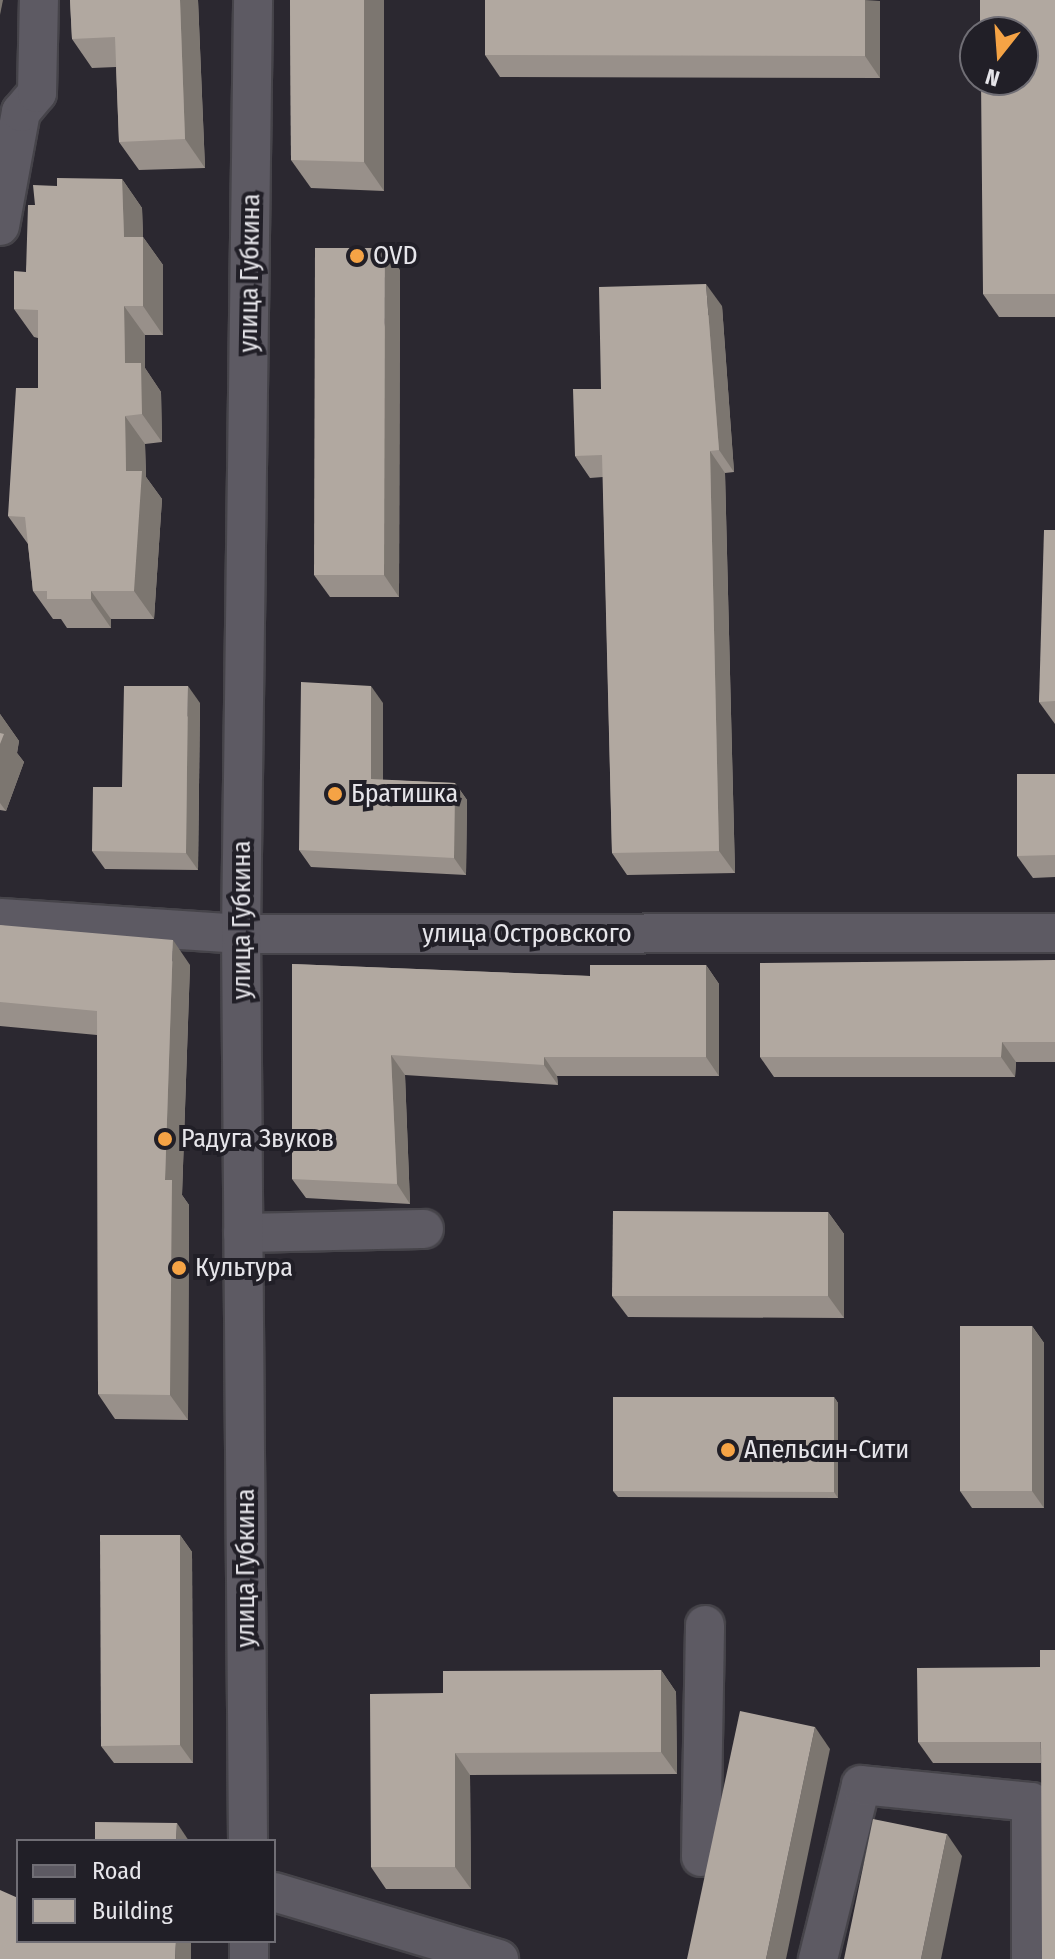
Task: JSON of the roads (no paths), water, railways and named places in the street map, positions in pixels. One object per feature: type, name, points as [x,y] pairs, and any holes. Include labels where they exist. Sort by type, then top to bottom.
[{"type":"street","points":[[0,226],[21,112],[37,93],[39,0]]},
{"type":"street","name":"улица Губкина","points":[[248,1839],[241,934],[253,0]]},
{"type":"street","name":"улица Островского","points":[[0,918],[241,934],[1055,933]]},
{"type":"street","points":[[243,1233],[424,1229]]},
{"type":"street","points":[[701,1857],[705,1625]]},
{"type":"street","points":[[818,1959],[861,1785],[1031,1802],[1031,1959]]},
{"type":"street","points":[[276,1893],[499,1959]]},
{"type":"place","name":"OVD","points":[[357,256]]},
{"type":"place","name":"Братишка","points":[[335,794]]},
{"type":"place","name":"Радуга Звуков","points":[[165,1139]]},
{"type":"place","name":"Культура","points":[[179,1268]]},
{"type":"place","name":"Апельсин-Сити","points":[[728,1450]]}]
